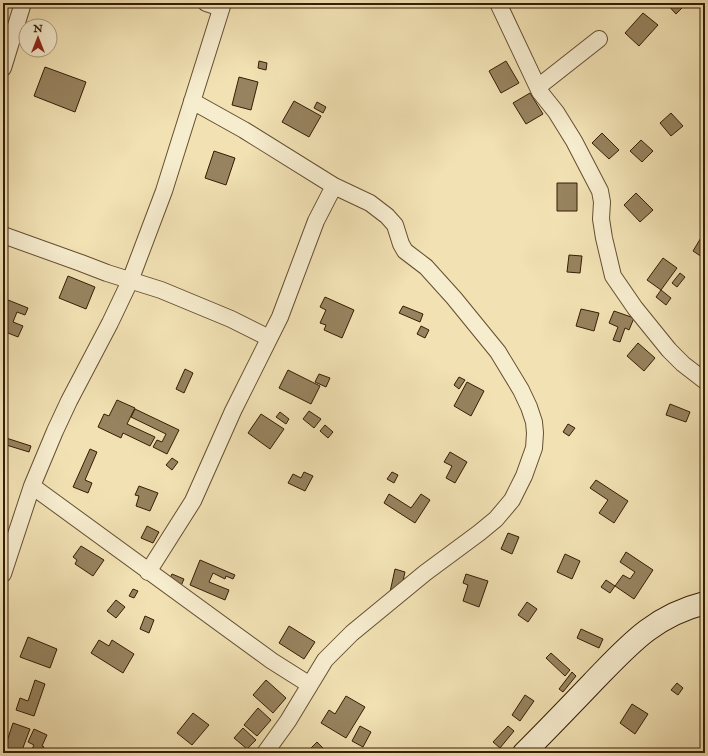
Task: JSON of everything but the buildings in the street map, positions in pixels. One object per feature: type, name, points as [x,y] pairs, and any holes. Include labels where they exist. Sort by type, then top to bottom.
[{"type":"street","points":[[3,68],[23,3]]},
{"type":"street","points":[[3,574],[32,486],[69,401],[110,323],[130,281],[164,191],[222,5],[206,3]]},
{"type":"street","points":[[498,3],[538,87],[574,141],[600,192],[602,202],[601,219],[613,276],[635,308],[669,350],[683,364],[705,380]]},
{"type":"street","points":[[538,87],[599,39]]},
{"type":"street","points":[[192,101],[244,130],[334,186],[370,203],[387,216],[395,225],[401,244],[406,251],[426,267],[454,298],[498,352],[521,390],[529,407],[535,433],[534,448],[524,476],[512,500],[496,519],[425,573],[352,633],[325,660],[288,721],[265,753]]},
{"type":"street","points":[[148,572],[193,501],[233,411],[280,317],[316,221],[334,186]]},
{"type":"street","points":[[3,235],[130,281],[161,290],[204,307],[251,328],[269,338]]},
{"type":"street","points":[[32,486],[272,661],[310,685]]},
{"type":"street","points":[[524,753],[629,644],[657,623],[684,609],[705,603]]}]
